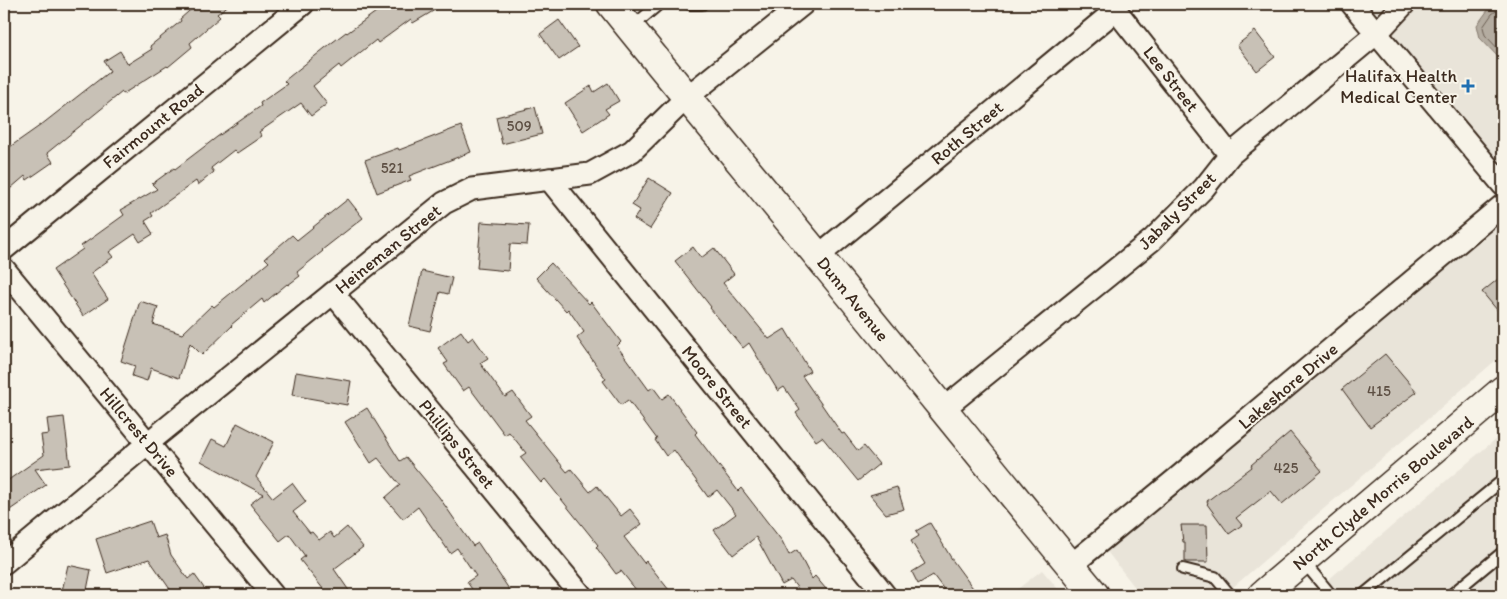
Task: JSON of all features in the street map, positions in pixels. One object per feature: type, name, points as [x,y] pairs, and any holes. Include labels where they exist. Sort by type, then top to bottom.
[{"type":"main road","name":"Dunn Avenue","points":[[611,4],[686,98],[818,256],[1095,595]]},
{"type":"main road","name":"North Clyde Morris Boulevard","points":[[1262,595],[1503,390]]},
{"type":"street","name":"Fairmount Road","points":[[4,249],[303,4]]},
{"type":"street","name":"Heineman Street","points":[[4,563],[148,443],[444,203],[472,190],[590,174],[632,151],[686,98],[803,4]]},
{"type":"street","points":[[1352,4],[1503,185]]},
{"type":"street","name":"Jabaly Street","points":[[942,410],[1152,240],[1204,188],[1230,155],[1377,33],[1404,4]]},
{"type":"street","name":"Lee Street","points":[[1114,7],[1230,155]]},
{"type":"street","name":"Roth Street","points":[[818,256],[1114,7]]},
{"type":"street","name":"Moore Street","points":[[549,179],[885,595]]},
{"type":"street","name":"Lakeshore Drive","points":[[1070,566],[1176,480],[1503,205]]},
{"type":"street","name":"Hillcrest Drive","points":[[4,270],[273,595]]},
{"type":"street","name":"Phillips Street","points":[[334,293],[581,595]]},
{"type":"lane","points":[[630,28],[659,4]]},
{"type":"lane","points":[[690,4],[702,4]]},
{"type":"lane","points":[[1363,595],[1503,480]]},
{"type":"lane","points":[[1451,595],[1503,552]]},
{"type":"lane","points":[[1302,561],[1331,595]]},
{"type":"lane","points":[[1183,569],[1216,577],[1230,595]]},
{"type":"shaded area","name":"Halifax Health Medical Center","points":[[1367,4],[1503,4],[1503,169],[1500,167]]},
{"type":"shaded area","points":[[1503,217],[1503,354],[1224,595],[1141,595],[1105,549]]},
{"type":"shaded area","points":[[1503,433],[1503,595],[1310,595]]},
{"type":"shaded area","points":[[1042,570],[1063,595],[1010,595]]},
{"type":"water","points":[[1498,4],[1503,4],[1503,65],[1500,59],[1480,38],[1477,25],[1488,10]]},
{"type":"building","points":[[197,4],[230,4],[217,14],[220,17],[190,43],[192,47],[168,67],[123,94],[122,92],[47,153],[53,162],[27,180],[25,176],[4,194],[4,151],[41,125],[110,71],[104,61],[120,51],[128,64],[152,49],[150,46],[181,21],[180,19]]},
{"type":"building","points":[[387,4],[445,4],[413,23],[411,19],[378,43],[376,40],[341,68],[339,65],[313,86],[327,104],[311,116],[301,103],[259,132],[262,136],[237,153],[234,150],[211,168],[214,172],[198,185],[196,181],[151,213],[153,216],[145,221],[153,234],[140,242],[135,234],[109,252],[113,257],[91,273],[108,299],[83,316],[53,270],[83,249],[81,246],[124,215],[121,210],[157,189],[152,184],[261,106],[260,103],[287,84],[284,81],[346,32]]},
{"type":"building","points":[[559,20],[578,47],[559,60],[540,34]]},
{"type":"building","points":[[1255,31],[1275,57],[1257,71],[1237,45]]},
{"type":"building","points":[[608,83],[619,101],[605,109],[609,114],[583,131],[565,103],[591,86],[594,92]]},
{"type":"building","points":[[535,107],[542,134],[502,144],[496,117]]},
{"type":"building","points":[[461,126],[471,152],[409,176],[411,180],[377,193],[365,160],[398,148],[399,150]]},
{"type":"building","points":[[649,178],[673,193],[650,229],[634,219],[640,210],[632,205]]},
{"type":"building","points":[[348,199],[363,218],[297,272],[300,276],[264,303],[262,299],[231,325],[202,355],[190,343],[179,378],[151,368],[147,381],[132,376],[135,366],[121,361],[140,301],[158,307],[153,324],[182,334],[212,305],[214,307],[269,262],[265,258],[292,235],[297,240]]},
{"type":"building","points":[[481,222],[529,225],[527,245],[510,244],[508,271],[477,268]]},
{"type":"building","points":[[693,247],[701,258],[714,248],[734,274],[723,283],[769,339],[785,329],[810,371],[802,376],[842,434],[844,433],[858,451],[864,446],[879,464],[858,481],[822,437],[816,441],[796,413],[800,410],[784,387],[778,391],[749,343],[743,348],[675,261]]},
{"type":"building","points":[[551,263],[589,304],[591,302],[621,342],[617,346],[649,390],[653,387],[662,399],[669,394],[697,432],[695,434],[738,491],[741,488],[782,541],[789,555],[797,550],[812,579],[815,576],[831,595],[793,595],[799,590],[791,580],[782,585],[756,537],[733,555],[714,530],[736,514],[717,490],[708,497],[674,450],[666,456],[655,440],[657,439],[628,400],[621,405],[603,381],[606,379],[577,338],[584,332],[568,309],[566,311],[536,278]]},
{"type":"building","points":[[422,271],[452,278],[448,294],[440,292],[430,331],[409,326]]},
{"type":"building","points":[[1503,275],[1503,317],[1482,292]]},
{"type":"building","points":[[461,331],[468,341],[473,337],[488,358],[480,363],[505,397],[513,392],[531,416],[525,420],[567,472],[571,469],[590,492],[597,486],[621,516],[630,509],[642,524],[624,537],[644,563],[646,561],[673,595],[640,595],[621,571],[616,574],[596,547],[598,545],[545,479],[541,483],[520,457],[526,453],[509,432],[505,435],[469,387],[463,391],[444,364],[448,362],[438,348]]},
{"type":"building","points":[[1385,354],[1417,392],[1370,427],[1342,389]]},
{"type":"building","points":[[296,372],[351,381],[347,405],[292,395]]},
{"type":"building","points":[[367,408],[400,461],[406,457],[439,497],[473,546],[478,543],[513,595],[476,595],[467,582],[476,576],[457,548],[450,553],[418,507],[403,519],[385,498],[400,485],[378,458],[371,463],[345,422]]},
{"type":"building","points":[[64,417],[70,465],[35,469],[46,485],[4,514],[4,483],[44,455],[41,435],[49,434],[47,419]]},
{"type":"building","points":[[237,423],[274,442],[256,477],[273,498],[292,483],[306,502],[293,512],[310,533],[312,532],[319,540],[330,532],[334,538],[347,527],[363,547],[334,569],[352,595],[328,595],[300,560],[305,556],[289,534],[280,541],[250,504],[263,494],[201,461],[212,439],[226,446]]},
{"type":"building","points":[[1290,432],[1322,471],[1282,504],[1271,491],[1236,518],[1242,525],[1229,534],[1207,504],[1207,501],[1252,467],[1251,465]]},
{"type":"building","points":[[897,487],[904,509],[886,514],[870,495]]},
{"type":"building","points":[[150,521],[156,538],[165,535],[171,555],[188,579],[194,574],[209,595],[174,595],[149,559],[107,573],[96,539]]},
{"type":"building","points":[[930,523],[953,561],[978,595],[948,595],[933,575],[918,584],[912,572],[925,564],[911,541],[919,536],[916,531]]},
{"type":"building","points":[[1181,525],[1207,525],[1208,562],[1185,562],[1185,542],[1183,542]]},
{"type":"building","points":[[68,565],[91,570],[86,595],[61,595]]},
{"type":"place","name":"Halifax Health Medical Center","points":[[1468,86]]}]
